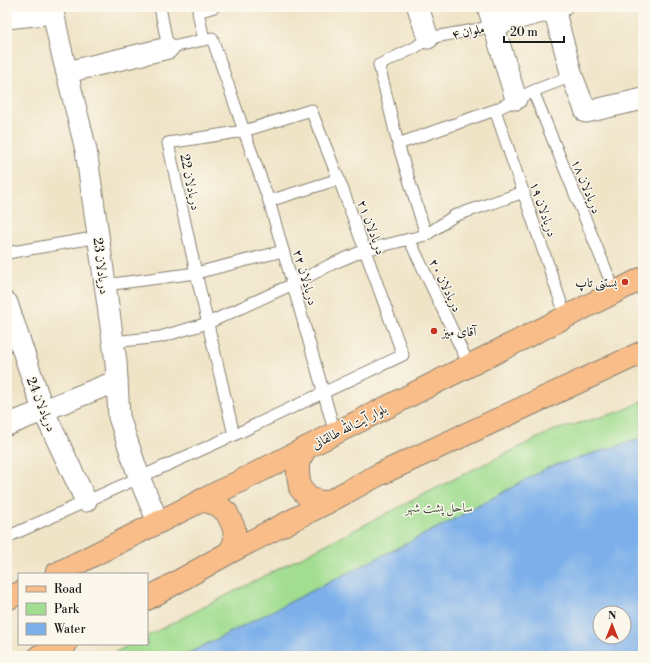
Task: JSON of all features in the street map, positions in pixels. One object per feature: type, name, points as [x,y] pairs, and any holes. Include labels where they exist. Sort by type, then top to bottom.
[{"type":"main road","name":"بلوار آیت‌الله طالقانی","points":[[58,573],[643,278]]},
{"type":"main road","points":[[148,598],[230,552],[378,475],[643,352]]},
{"type":"main road","points":[[306,448],[298,462],[300,488],[310,499],[326,503]]},
{"type":"main road","points":[[202,500],[218,505],[227,513],[234,528],[235,541],[230,552]]},
{"type":"main road","points":[[39,656],[64,645]]},
{"type":"street","points":[[418,7],[428,38]]},
{"type":"street","points":[[558,8],[572,76],[586,112],[643,99]]},
{"type":"street","name":"ملوان ۴","points":[[491,16],[558,8]]},
{"type":"street","points":[[7,18],[53,10]]},
{"type":"street","name":"دریادلان 23","points":[[53,10],[86,150],[99,237],[107,308],[113,342],[119,416],[138,477],[158,522]]},
{"type":"street","points":[[491,16],[525,95]]},
{"type":"street","points":[[67,72],[168,48]]},
{"type":"street","name":"دریادلان 24","points":[[8,308],[43,410],[86,501]]},
{"type":"street","points":[[7,425],[117,381]]},
{"type":"lane","points":[[160,7],[168,48],[212,38],[244,131]]},
{"type":"lane","points":[[204,40],[198,12],[214,7]]},
{"type":"lane","name":"ملوان ۴","points":[[398,144],[379,65],[416,46],[428,38],[480,29],[491,16]]},
{"type":"lane","points":[[426,235],[398,144],[495,110],[525,95],[572,76]]},
{"type":"lane","name":"دریادلان ۱۸","points":[[525,95],[615,292]]},
{"type":"lane","name":"دریادلان ۲۱","points":[[244,131],[311,110],[339,179],[403,355],[324,392]]},
{"type":"lane","name":"دریادلان ۱۹","points":[[495,110],[566,317]]},
{"type":"lane","name":"دریادلان ۲۲","points":[[244,131],[269,201],[335,433]]},
{"type":"lane","name":"دریادلان 22","points":[[234,435],[168,143],[244,131]]},
{"type":"lane","points":[[269,201],[339,179]]},
{"type":"lane","points":[[113,342],[160,337],[208,323],[293,284],[332,264],[365,250],[426,235],[454,216],[524,192]]},
{"type":"lane","points":[[7,253],[99,237]]},
{"type":"lane","name":"دریادلان ۲۰","points":[[409,239],[469,365]]},
{"type":"lane","points":[[105,285],[196,272],[284,251]]},
{"type":"lane","points":[[7,537],[234,435],[324,392]]},
{"type":"green space","name":"ساحل پشت شهر","points":[[643,400],[643,438],[549,467],[449,522],[183,656],[108,656],[129,645],[148,645],[148,635],[458,477],[552,431],[622,411]]},
{"type":"water","points":[[643,438],[643,656],[183,656],[449,522],[549,467]]},
{"type":"place","name":"بستنی تاپ","points":[[625,282]]},
{"type":"place","name":"آقای میز","points":[[434,331]]}]
